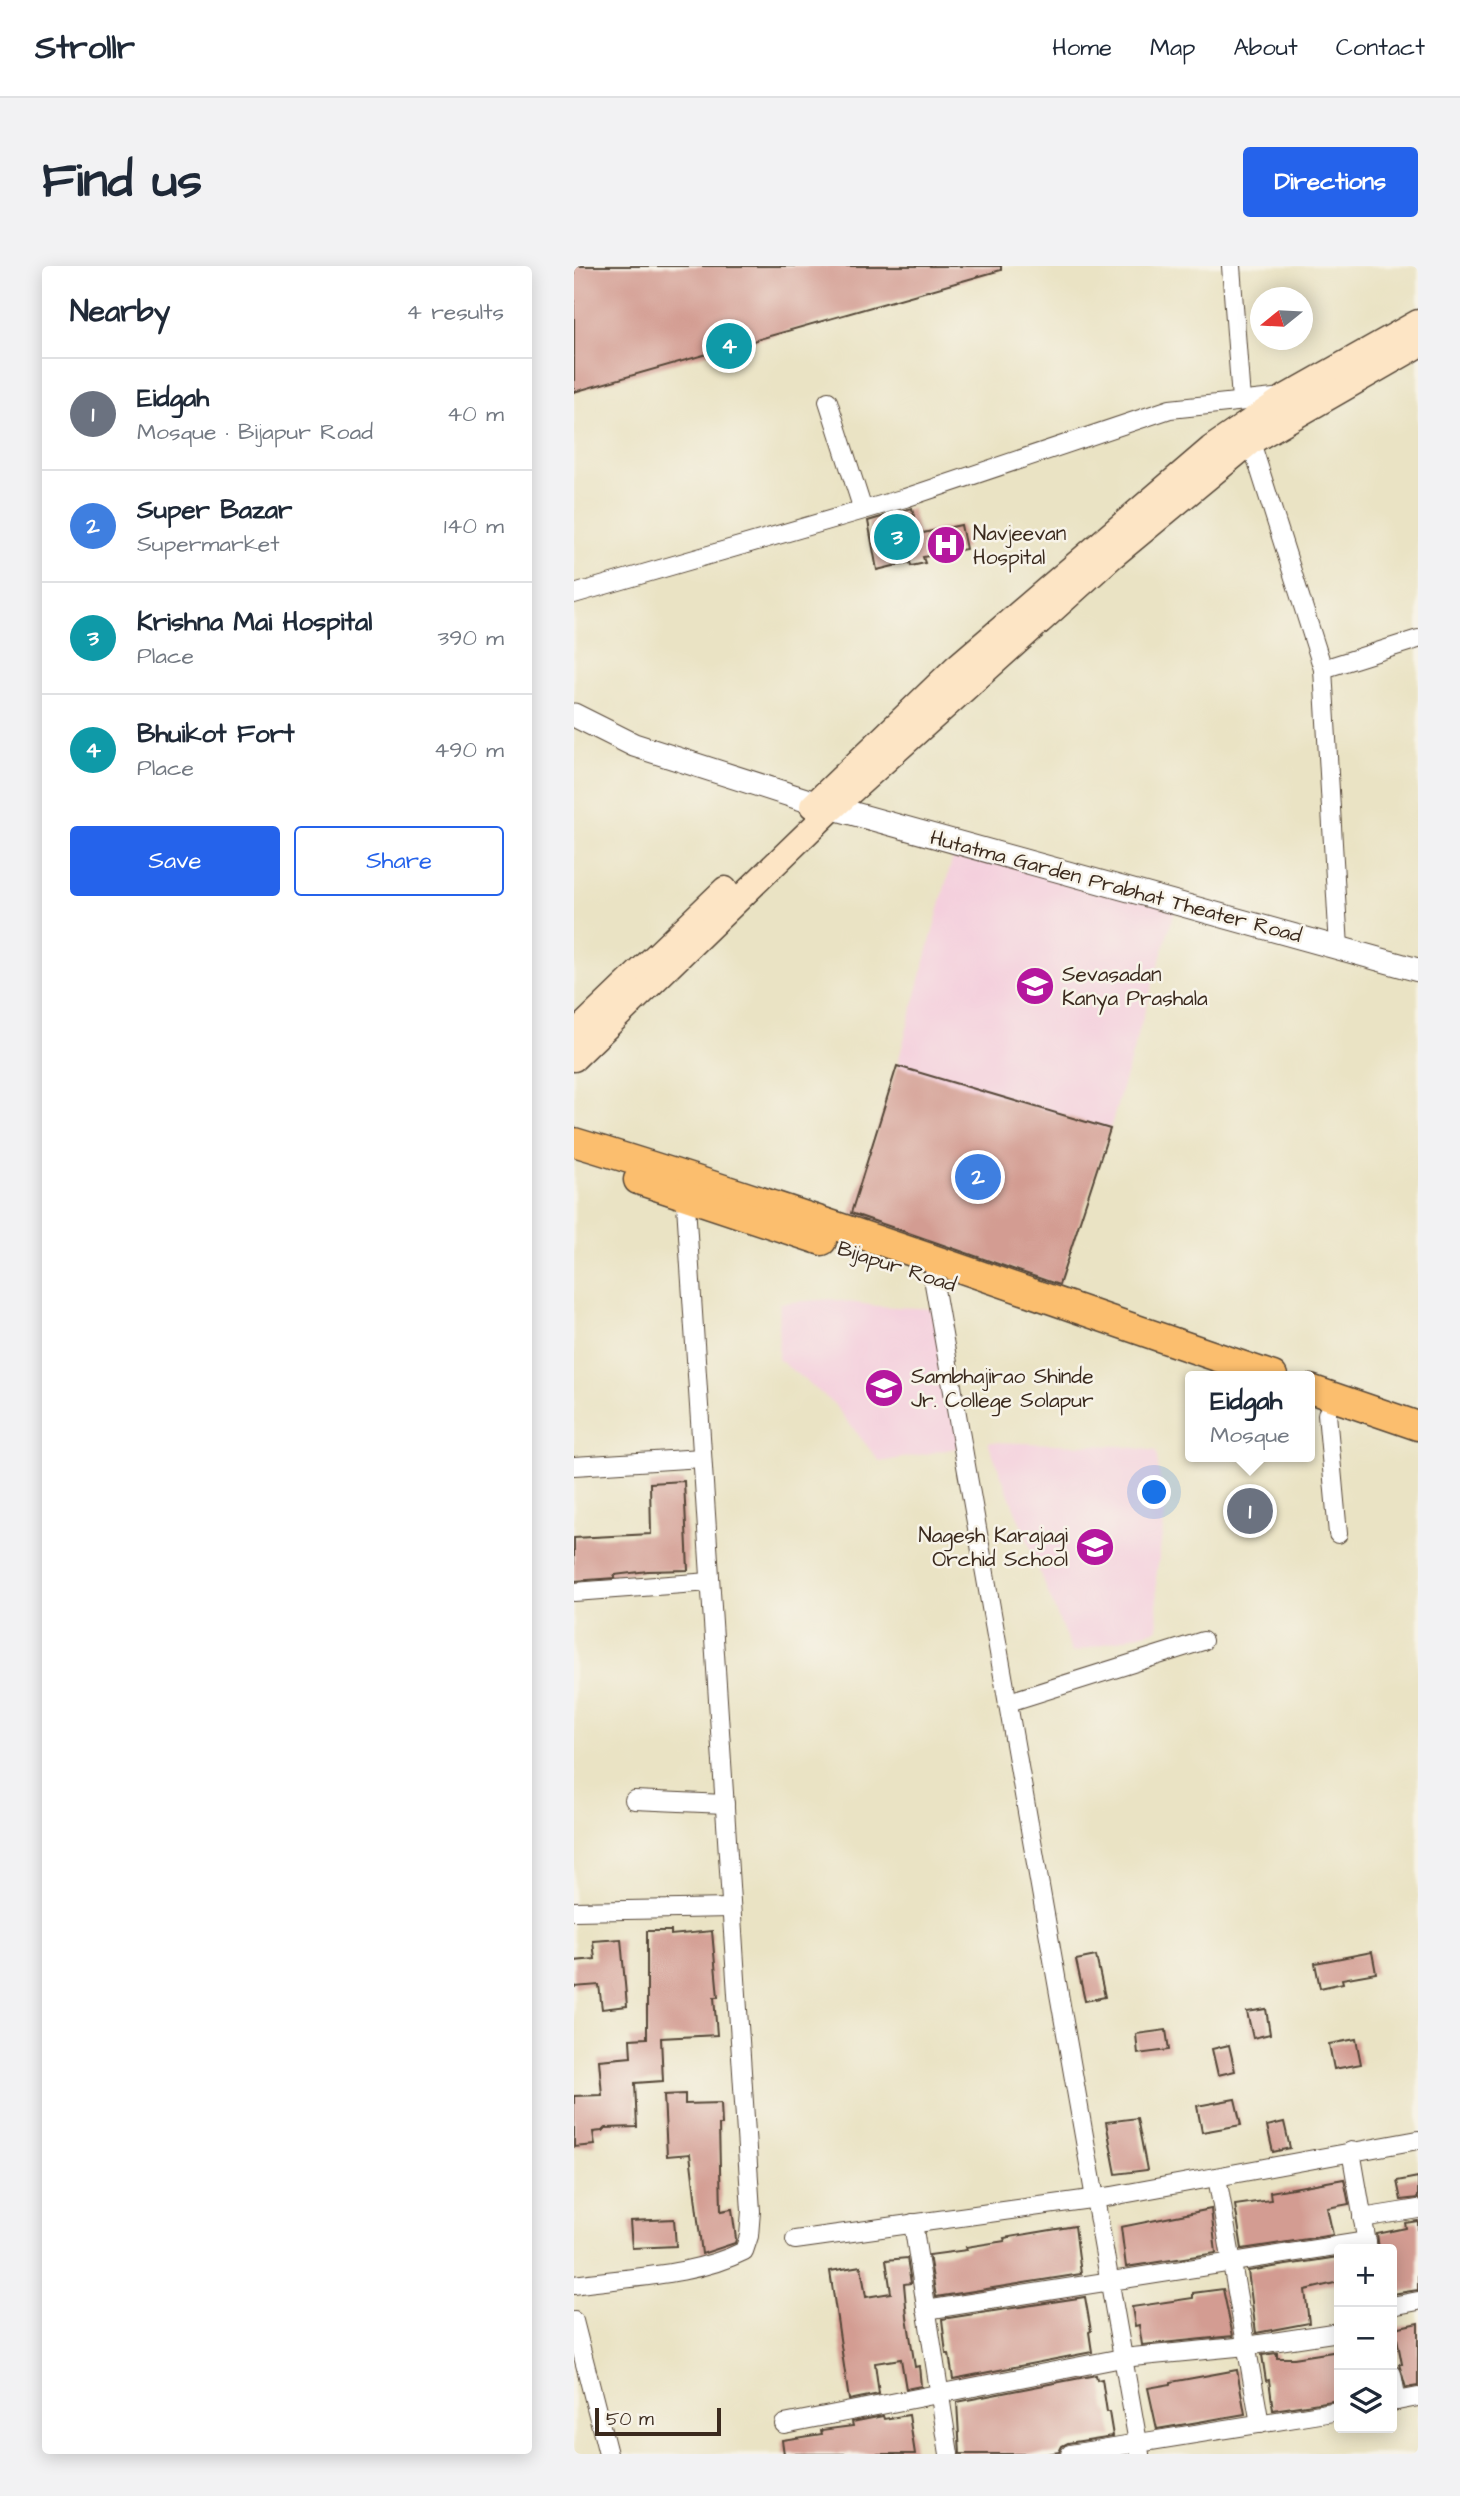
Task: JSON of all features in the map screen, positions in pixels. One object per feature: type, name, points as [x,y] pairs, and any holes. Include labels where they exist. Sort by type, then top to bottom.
[{"type":"main road","points":[[574,1059],[978,648],[1211,448],[1285,397],[1418,322]]},
{"type":"main road","points":[[574,1034],[824,805],[1112,557],[1251,442],[1418,346]]},
{"type":"main road","points":[[574,1142],[685,1186]]},
{"type":"main road","name":"Bijapur Road","points":[[574,1157],[685,1186],[936,1269],[1206,1371]]},
{"type":"main road","points":[[936,1269],[1257,1371]]},
{"type":"main road","points":[[1315,1391],[1418,1426]]},
{"type":"main road","points":[[1318,1410],[1418,1445]]},
{"type":"street","points":[[1231,266],[1241,400]]},
{"type":"street","points":[[574,594],[863,510],[1170,410],[1285,397]]},
{"type":"street","points":[[828,401],[863,510]]},
{"type":"street","points":[[1251,442],[1323,669],[1339,948]]},
{"type":"street","points":[[1323,669],[1418,639]]},
{"type":"street","name":"Hutatma Garden Prabhat Theater Road","points":[[574,715],[634,745],[824,805],[1418,970]]},
{"type":"street","points":[[574,2285],[685,2270],[728,2259],[744,2251],[749,2236],[751,2211],[685,1186]]},
{"type":"street","points":[[936,1269],[1139,2449]]},
{"type":"street","points":[[1318,1410],[1338,1534]]},
{"type":"street","points":[[574,1466],[702,1458]]},
{"type":"street","points":[[574,1592],[710,1582]]},
{"type":"street","points":[[1009,1702],[1203,1641]]},
{"type":"street","points":[[634,1800],[725,1804]]},
{"type":"street","points":[[574,1911],[731,1908]]},
{"type":"street","points":[[795,2240],[1094,2198],[1418,2140]]},
{"type":"street","points":[[1350,2151],[1368,2244]]},
{"type":"street","points":[[1217,2176],[1261,2424]]},
{"type":"street","points":[[1362,2218],[1418,2209]]},
{"type":"street","points":[[913,2223],[949,2454]]},
{"type":"street","points":[[926,2310],[1232,2262],[1334,2249]]},
{"type":"street","points":[[1397,2305],[1418,2301]]},
{"type":"street","points":[[575,2333],[608,2454]]},
{"type":"street","points":[[784,2424],[1122,2358],[1247,2346],[1334,2333]]},
{"type":"street","points":[[1397,2400],[1418,2397]]},
{"type":"street","points":[[1070,2454],[1139,2449],[1334,2412]]},
{"type":"shaded area","name":"Sevasadan Kanya Prashala","points":[[956,845],[1176,906],[1110,1129],[897,1066]]},
{"type":"shaded area","name":"Sambhajirao Shinde Jr. College Solapur","points":[[830,1299],[876,1306],[938,1309],[963,1447],[880,1462],[832,1402],[778,1359],[780,1303]]},
{"type":"shaded area","name":"Nagesh Karajagi Orchid School","points":[[988,1442],[1121,1446],[1156,1451],[1165,1516],[1156,1578],[1158,1629],[1072,1653]]},
{"type":"building","points":[[574,266],[1001,266],[1001,270],[574,392]]},
{"type":"building","points":[[912,508],[918,534],[961,525],[966,549],[923,557],[925,563],[911,566],[910,562],[877,570],[868,521]]},
{"type":"building","points":[[897,1066],[1110,1129],[1059,1285],[851,1213]]},
{"type":"building","points":[[684,1481],[688,1570],[648,1571],[614,1575],[615,1578],[574,1581],[574,1538],[651,1534],[650,1483]]},
{"type":"building","points":[[647,1931],[671,1931],[671,1935],[712,1931],[718,1997],[714,1997],[717,2035],[661,2038],[663,2081],[635,2083],[637,2127],[605,2128],[593,2132],[595,2145],[574,2147],[574,2096],[602,2095],[599,2060],[631,2057],[630,2039],[647,2038]]},
{"type":"building","points":[[621,1939],[627,2006],[602,2009],[599,1985],[574,1987],[574,1961],[595,1959],[593,1941]]},
{"type":"building","points":[[1372,1952],[1376,1973],[1342,1979],[1343,1983],[1320,1988],[1315,1963]]},
{"type":"building","points":[[1096,1956],[1105,1997],[1085,2001],[1076,1960]]},
{"type":"building","points":[[1266,2009],[1270,2034],[1253,2038],[1247,2012]]},
{"type":"building","points":[[1166,2030],[1169,2050],[1138,2054],[1136,2034]]},
{"type":"building","points":[[1356,2039],[1361,2064],[1334,2069],[1329,2044]]},
{"type":"building","points":[[1229,2045],[1235,2071],[1218,2075],[1212,2049]]},
{"type":"building","points":[[685,2094],[685,2104],[721,2103],[721,2211],[732,2209],[736,2239],[735,2243],[702,2254],[690,2154],[667,2156],[664,2095]]},
{"type":"building","points":[[1235,2099],[1241,2125],[1202,2132],[1197,2106]]},
{"type":"building","points":[[1137,2118],[1147,2170],[1116,2174],[1106,2122]]},
{"type":"building","points":[[1284,2122],[1290,2148],[1273,2152],[1267,2126]]},
{"type":"building","points":[[1418,2177],[1418,2198],[1401,2200],[1397,2181]]},
{"type":"building","points":[[1344,2179],[1349,2204],[1327,2208],[1333,2235],[1242,2249],[1235,2205],[1271,2200],[1270,2192]]},
{"type":"building","points":[[1211,2209],[1216,2253],[1126,2267],[1121,2227]]},
{"type":"building","points":[[674,2219],[676,2246],[632,2248],[630,2221]]},
{"type":"building","points":[[1418,2221],[1418,2290],[1397,2293],[1397,2244],[1378,2244],[1377,2234],[1406,2228],[1405,2223]]},
{"type":"building","points":[[1075,2226],[1081,2274],[936,2297],[929,2255],[967,2250],[966,2247],[1005,2241],[1004,2238]]},
{"type":"building","points":[[907,2258],[911,2283],[904,2284],[907,2317],[915,2367],[919,2366],[921,2386],[906,2389],[901,2359],[875,2363],[879,2394],[849,2400],[830,2271],[861,2266],[866,2297],[891,2293],[886,2260]]},
{"type":"building","points":[[1334,2258],[1334,2283],[1305,2290],[1309,2323],[1256,2333],[1248,2271]]},
{"type":"building","points":[[1223,2289],[1233,2336],[1142,2345],[1139,2325],[1135,2326],[1132,2307],[1193,2298],[1193,2293]]},
{"type":"building","points":[[1085,2297],[1092,2352],[953,2379],[949,2354],[946,2354],[942,2319]]},
{"type":"building","points":[[1418,2323],[1418,2386],[1406,2388],[1399,2364],[1402,2364],[1397,2328]]},
{"type":"building","points":[[1334,2352],[1334,2401],[1273,2410],[1262,2355],[1277,2353],[1277,2358]]},
{"type":"building","points":[[1237,2370],[1245,2414],[1157,2429],[1148,2388]]},
{"type":"building","points":[[1096,2375],[1097,2380],[1102,2379],[1113,2436],[1068,2443],[1062,2446],[1059,2452],[1047,2454],[960,2454],[957,2402]]},
{"type":"building","points":[[909,2415],[915,2454],[784,2454],[782,2440],[822,2434],[821,2430],[853,2426],[852,2422],[883,2416],[884,2419]]},
{"type":"place","name":"Bhuikot Fort","points":[[729,346]]},
{"type":"place","name":"Krishna Mai Hospital","points":[[897,537]]},
{"type":"place","name":"Navjeevan Hospital","points":[[946,545]]},
{"type":"place","name":"Sevasadan Kanya Prashala","points":[[1035,986]]},
{"type":"place","name":"Super Bazar","points":[[978,1177]]},
{"type":"place","name":"Sambhajirao Shinde Jr. College Solapur","points":[[884,1388]]},
{"type":"place","name":"Eidgah","points":[[1250,1511]]},
{"type":"place","name":"Nagesh Karajagi Orchid School","points":[[1095,1547]]}]
